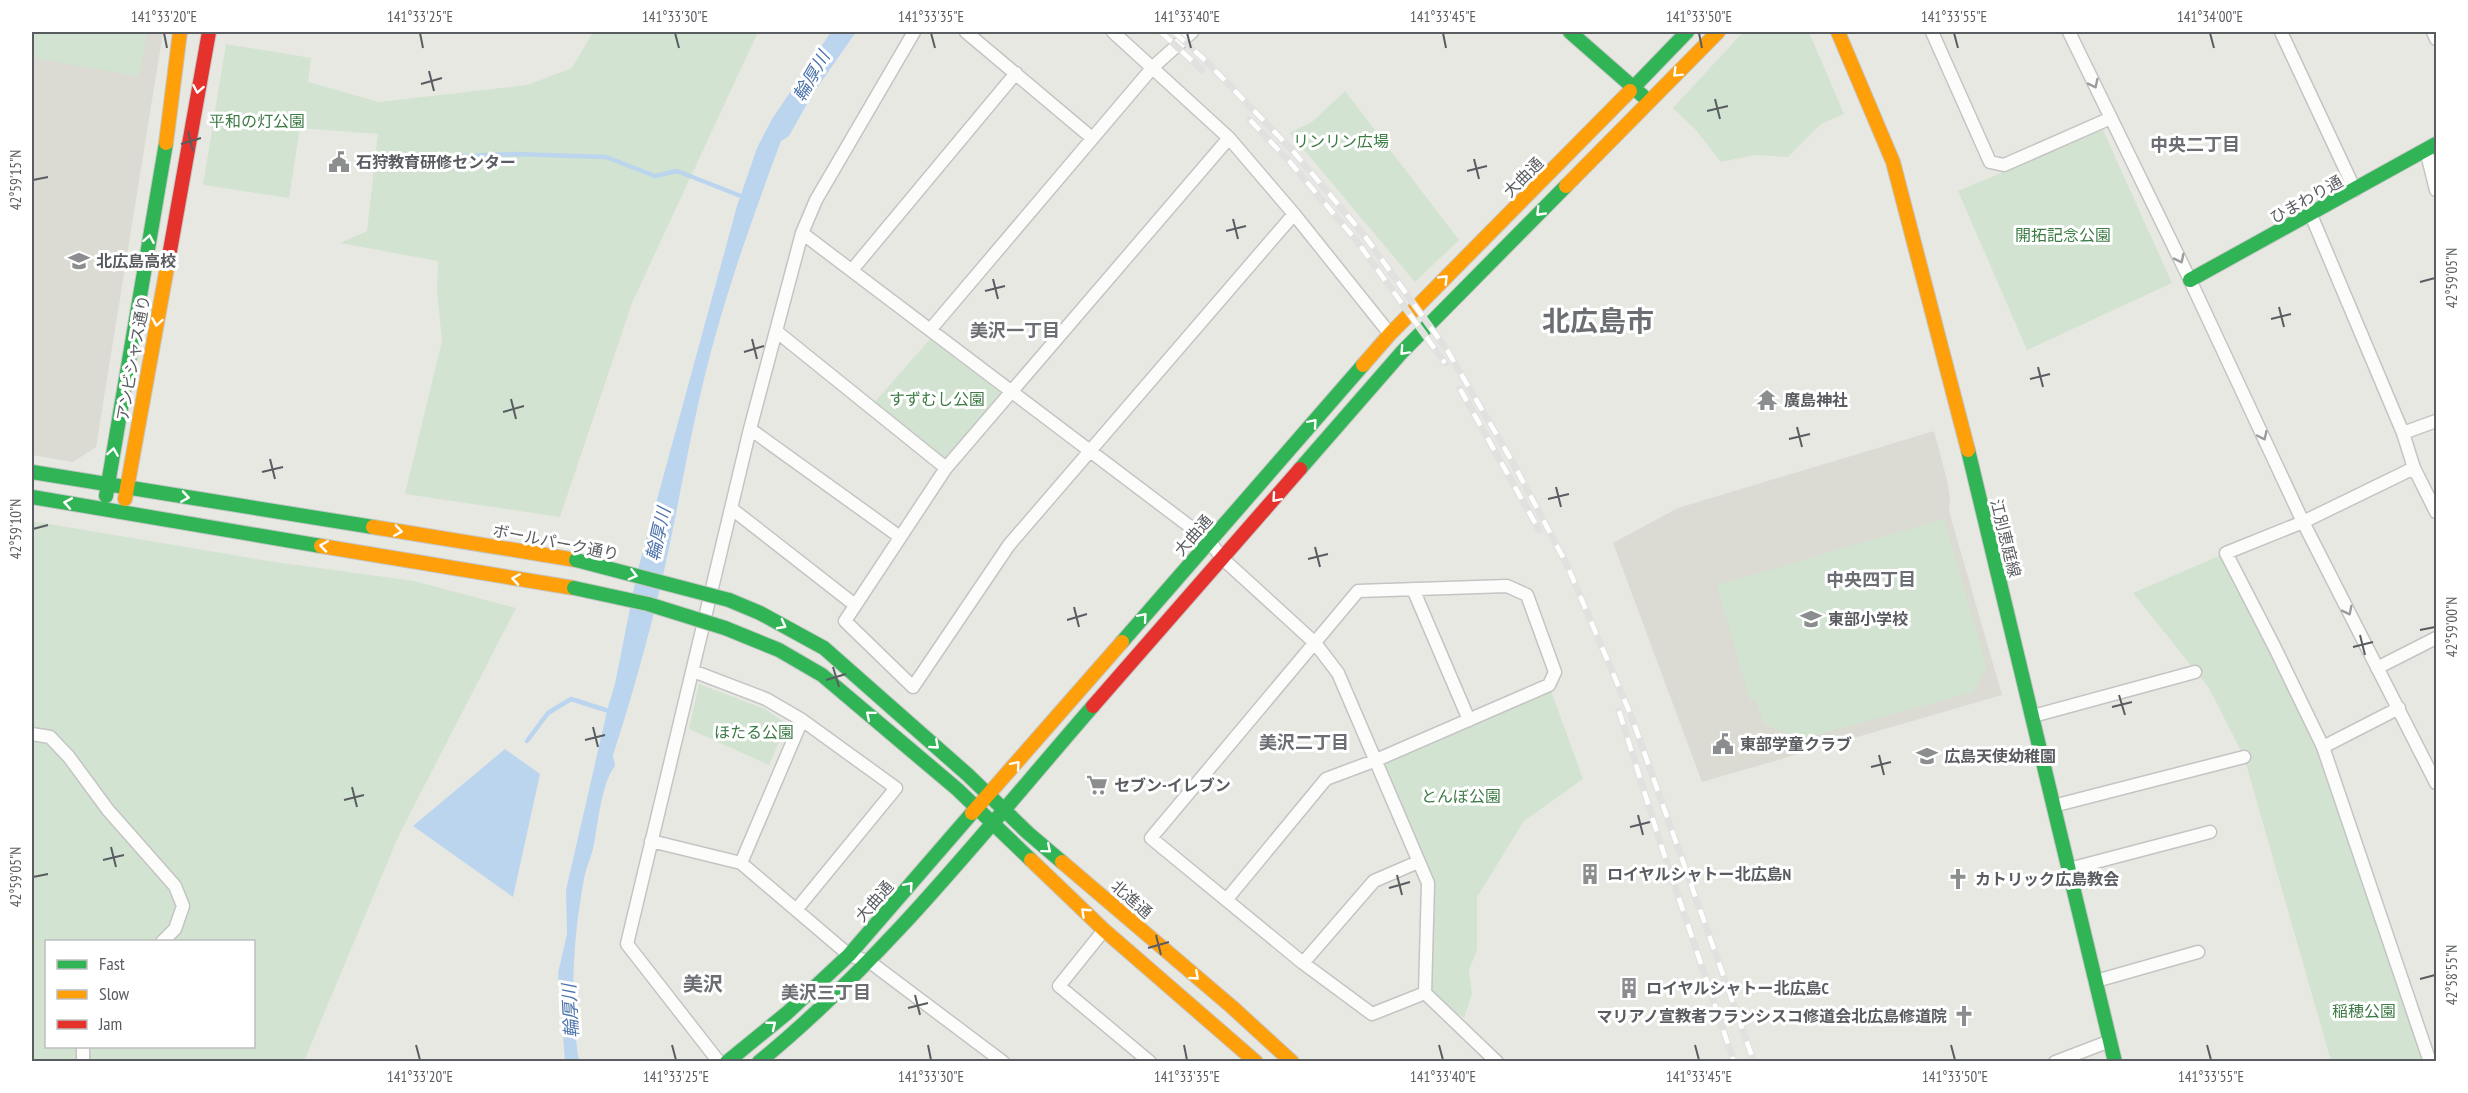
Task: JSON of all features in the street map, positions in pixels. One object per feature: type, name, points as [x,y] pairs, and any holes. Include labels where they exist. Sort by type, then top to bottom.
[{"type":"street","name":"アンビシャス通り","points":[[104,510],[172,108],[180,32]]},
{"type":"street","name":"アンビシャス通り","points":[[123,513],[209,32]]},
{"type":"street","points":[[719,1062],[627,944],[750,429],[802,233],[816,200],[914,32]]},
{"type":"street","points":[[966,32],[1092,138]]},
{"type":"street","points":[[1113,32],[1229,138],[1294,214],[1390,334]]},
{"type":"street","points":[[930,330],[1153,67],[1191,32]]},
{"type":"street","points":[[1570,32],[1633,89],[1650,100]]},
{"type":"street","name":"大曲通","points":[[727,1062],[787,1013],[849,955],[1390,334],[1687,32]]},
{"type":"street","points":[[759,1062],[802,1027],[870,962],[1402,352],[1718,32]]},
{"type":"street","name":"江別恵庭線","points":[[1838,32],[1893,162],[1932,306],[2115,1062]]},
{"type":"street","points":[[1935,32],[1990,162],[2004,165],[2111,118]]},
{"type":"street","points":[[2069,32],[2190,280],[2303,522],[2436,783]]},
{"type":"street","points":[[2281,32],[2355,190]]},
{"type":"street","points":[[2433,32],[2436,39]]},
{"type":"street","points":[[852,270],[1016,73]]},
{"type":"street","points":[[1229,138],[946,468],[845,621],[914,687],[1009,545],[1294,214]]},
{"type":"street","points":[[2431,147],[2436,190]]},
{"type":"street","name":"ひまわり通","points":[[2190,280],[2431,147]]},
{"type":"street","points":[[2311,215],[2403,434],[2414,468],[2436,512]]},
{"type":"street","points":[[802,233],[1209,541],[1222,559],[1315,643],[1338,673],[1428,883],[1425,993],[1497,1062]]},
{"type":"street","points":[[776,331],[946,468]]},
{"type":"street","points":[[2403,434],[2436,421]]},
{"type":"street","points":[[750,429],[900,537]]},
{"type":"street","points":[[2414,468],[2303,522],[2226,553],[2276,648],[2323,747],[2433,1061]]},
{"type":"street","name":"ボールパーク通り","points":[[32,472],[576,560],[729,600],[760,613],[824,648],[1005,809]]},
{"type":"street","points":[[32,497],[574,588],[648,604],[745,634],[779,650],[822,675],[993,823],[1014,846],[1104,930],[1256,1062]]},
{"type":"street","points":[[732,509],[855,605]]},
{"type":"street","points":[[1227,899],[1326,779],[1374,761],[1549,685],[1555,672],[1527,595],[1507,586],[1358,591],[1152,838],[1303,963],[1372,1014],[1425,993]]},
{"type":"street","points":[[1413,589],[1469,720]]},
{"type":"street","points":[[2377,668],[2436,638]]},
{"type":"street","points":[[693,671],[766,699],[802,720],[896,788],[796,910]]},
{"type":"street","points":[[2033,716],[2195,672]]},
{"type":"street","points":[[2323,747],[2399,708]]},
{"type":"street","points":[[741,863],[802,720]]},
{"type":"street","points":[[32,734],[50,737],[69,757],[108,810],[175,886],[183,906],[175,929],[164,940]]},
{"type":"street","points":[[2053,806],[2244,757]]},
{"type":"street","name":"北進通","points":[[1005,809],[1028,833],[1232,1007],[1292,1062]]},
{"type":"street","points":[[2069,869],[2210,832]]},
{"type":"street","points":[[651,841],[741,863],[849,955],[870,962],[1003,1062]]},
{"type":"street","points":[[1303,963],[1374,881],[1418,862]]},
{"type":"street","points":[[1104,930],[1059,986],[1150,1062]]},
{"type":"street","points":[[2096,981],[2198,952]]},
{"type":"street","points":[[2055,1062],[2110,1041]]},
{"type":"shaded area","name":"北広島高校","points":[[32,32],[163,32],[96,447],[73,462],[32,455]]},
{"type":"shaded area","name":"東部小学校","points":[[1934,431],[1947,480],[1949,511],[2002,695],[1702,782],[1613,543],[1678,508]]},
{"type":"green space","points":[[32,32],[147,32],[139,76],[32,58]]},
{"type":"green space","name":"平和の灯公園","points":[[593,32],[758,32],[632,303],[560,517],[405,494],[442,341],[437,292],[438,261],[340,243],[367,231],[378,134],[300,128],[289,198],[203,185],[226,44],[311,58],[308,82],[379,102],[527,85],[572,68]]},
{"type":"green space","points":[[1743,32],[1809,32],[1844,114],[1821,124],[1788,157],[1755,155],[1721,162],[1695,129],[1673,108]]},
{"type":"green space","name":"リンリン広場","points":[[1345,91],[1459,240],[1415,282],[1290,133],[1313,121]]},
{"type":"green space","name":"開拓記念公園","points":[[2103,130],[2172,283],[2027,350],[1958,191]]},
{"type":"green space","name":"すずむし公園","points":[[930,339],[1002,394],[945,461],[873,404]]},
{"type":"green space","points":[[1944,519],[1987,667],[1973,692],[1802,739],[1764,724],[1756,700],[1750,701],[1717,585]]},
{"type":"green space","points":[[32,521],[268,561],[414,581],[516,608],[399,835],[304,1061],[32,1062]]},
{"type":"green space","name":"稲穂公園","points":[[2226,553],[2323,747],[2430,1061],[2331,1061],[2244,757],[2209,688],[2133,593]]},
{"type":"green space","name":"ほたる公園","points":[[699,684],[765,709],[787,724],[769,765],[689,729]]},
{"type":"green space","name":"とんぼ公園","points":[[1549,685],[1583,779],[1524,821],[1477,897],[1477,950],[1469,970],[1472,994],[1464,1018],[1425,993],[1428,883],[1374,761]]},
{"type":"water","name":"輪厚川","points":[[831,32],[856,32],[812,95],[789,136],[781,141],[739,258],[709,361],[662,580],[613,755],[615,766],[604,792],[593,848],[584,879],[577,924],[573,993],[579,1061],[565,1061],[558,973],[567,934],[566,890],[615,684],[637,573],[737,206],[757,148],[772,119]]},
{"type":"water","points":[[505,749],[540,774],[513,897],[413,826]]},
{"type":"waterway","points":[[440,157],[513,154],[606,157],[655,176],[677,171],[746,198]]},
{"type":"waterway","points":[[527,741],[548,713],[571,699],[612,712]]},
{"type":"railway","points":[[1161,32],[1202,70]]},
{"type":"railway","points":[[1174,32],[1207,62],[1292,150],[1364,235],[1447,350],[1512,461],[1567,565],[1632,718],[1754,1062]]},
{"type":"railway","points":[[1250,120],[1289,161],[1356,240],[1445,363]]},
{"type":"railway","points":[[1460,389],[1539,530]]},
{"type":"railway","points":[[1619,711],[1661,845],[1734,1062]]},
{"type":"traffic: fast","points":[[1570,32],[1643,96]]},
{"type":"traffic: fast","points":[[1630,91],[1687,32]]},
{"type":"traffic: fast","points":[[106,496],[166,143]]},
{"type":"traffic: fast","points":[[2190,280],[2436,144]]},
{"type":"traffic: fast","points":[[1300,469],[1402,352],[1566,186]]},
{"type":"traffic: fast","points":[[1122,642],[1363,365]]},
{"type":"traffic: fast","points":[[1968,450],[2115,1062]]},
{"type":"traffic: fast","points":[[32,472],[373,527]]},
{"type":"traffic: fast","points":[[32,497],[321,546]]},
{"type":"traffic: fast","points":[[576,560],[729,600]]},
{"type":"traffic: fast","points":[[574,588],[648,604],[725,628]]},
{"type":"traffic: fast","points":[[729,600],[760,613],[824,648],[968,775],[1028,833],[1062,862]]},
{"type":"traffic: fast","points":[[725,628],[779,650],[822,675],[957,789],[1031,860]]},
{"type":"traffic: fast","points":[[759,1062],[805,1022],[892,937],[974,846],[1093,706]]},
{"type":"traffic: fast","points":[[727,1062],[787,1013],[849,955],[972,813]]},
{"type":"traffic: slow","points":[[166,143],[180,32]]},
{"type":"traffic: slow","points":[[1566,186],[1718,32]]},
{"type":"traffic: slow","points":[[1838,32],[1893,162],[1968,450]]},
{"type":"traffic: slow","points":[[1363,365],[1390,334],[1630,91]]},
{"type":"traffic: slow","points":[[125,499],[168,262]]},
{"type":"traffic: slow","points":[[373,527],[576,560]]},
{"type":"traffic: slow","points":[[321,546],[574,588]]},
{"type":"traffic: slow","points":[[972,813],[1122,642]]},
{"type":"traffic: slow","points":[[1031,860],[1104,930],[1256,1062]]},
{"type":"traffic: slow","points":[[1062,862],[1232,1007],[1292,1062]]},
{"type":"traffic: jam","points":[[168,262],[209,32]]},
{"type":"traffic: jam","points":[[1093,706],[1300,469]]},
{"type":"place","name":"石狩教育研修センター","points":[[339,162]]},
{"type":"place","name":"北広島高校","points":[[79,261]]},
{"type":"place","name":"廣島神社","points":[[1767,400]]},
{"type":"place","name":"東部小学校","points":[[1811,619]]},
{"type":"place","name":"東部学童クラブ","points":[[1723,744]]},
{"type":"place","name":"広島天使幼稚園","points":[[1927,756]]},
{"type":"place","name":"セブン-イレブン","points":[[1097,785]]},
{"type":"place","name":"ロイヤルシャトー北広島N","points":[[1590,874]]},
{"type":"place","name":"カトリック広島教会","points":[[1958,879]]},
{"type":"place","name":"ロイヤルシャトー北広島C","points":[[1629,988]]},
{"type":"place","name":"マリアノ宣教者フランシスコ修道会北広島修道院","points":[[1964,1016]]},
{"type":"district","name":"中央二丁目","points":[[2195,144]]},
{"type":"district","name":"北広島市","points":[[1598,320]]},
{"type":"district","name":"美沢一丁目","points":[[1015,330]]},
{"type":"district","name":"中央四丁目","points":[[1871,579]]},
{"type":"district","name":"美沢二丁目","points":[[1304,742]]},
{"type":"district","name":"美沢","points":[[703,984]]},
{"type":"district","name":"美沢三丁目","points":[[826,992]]}]
